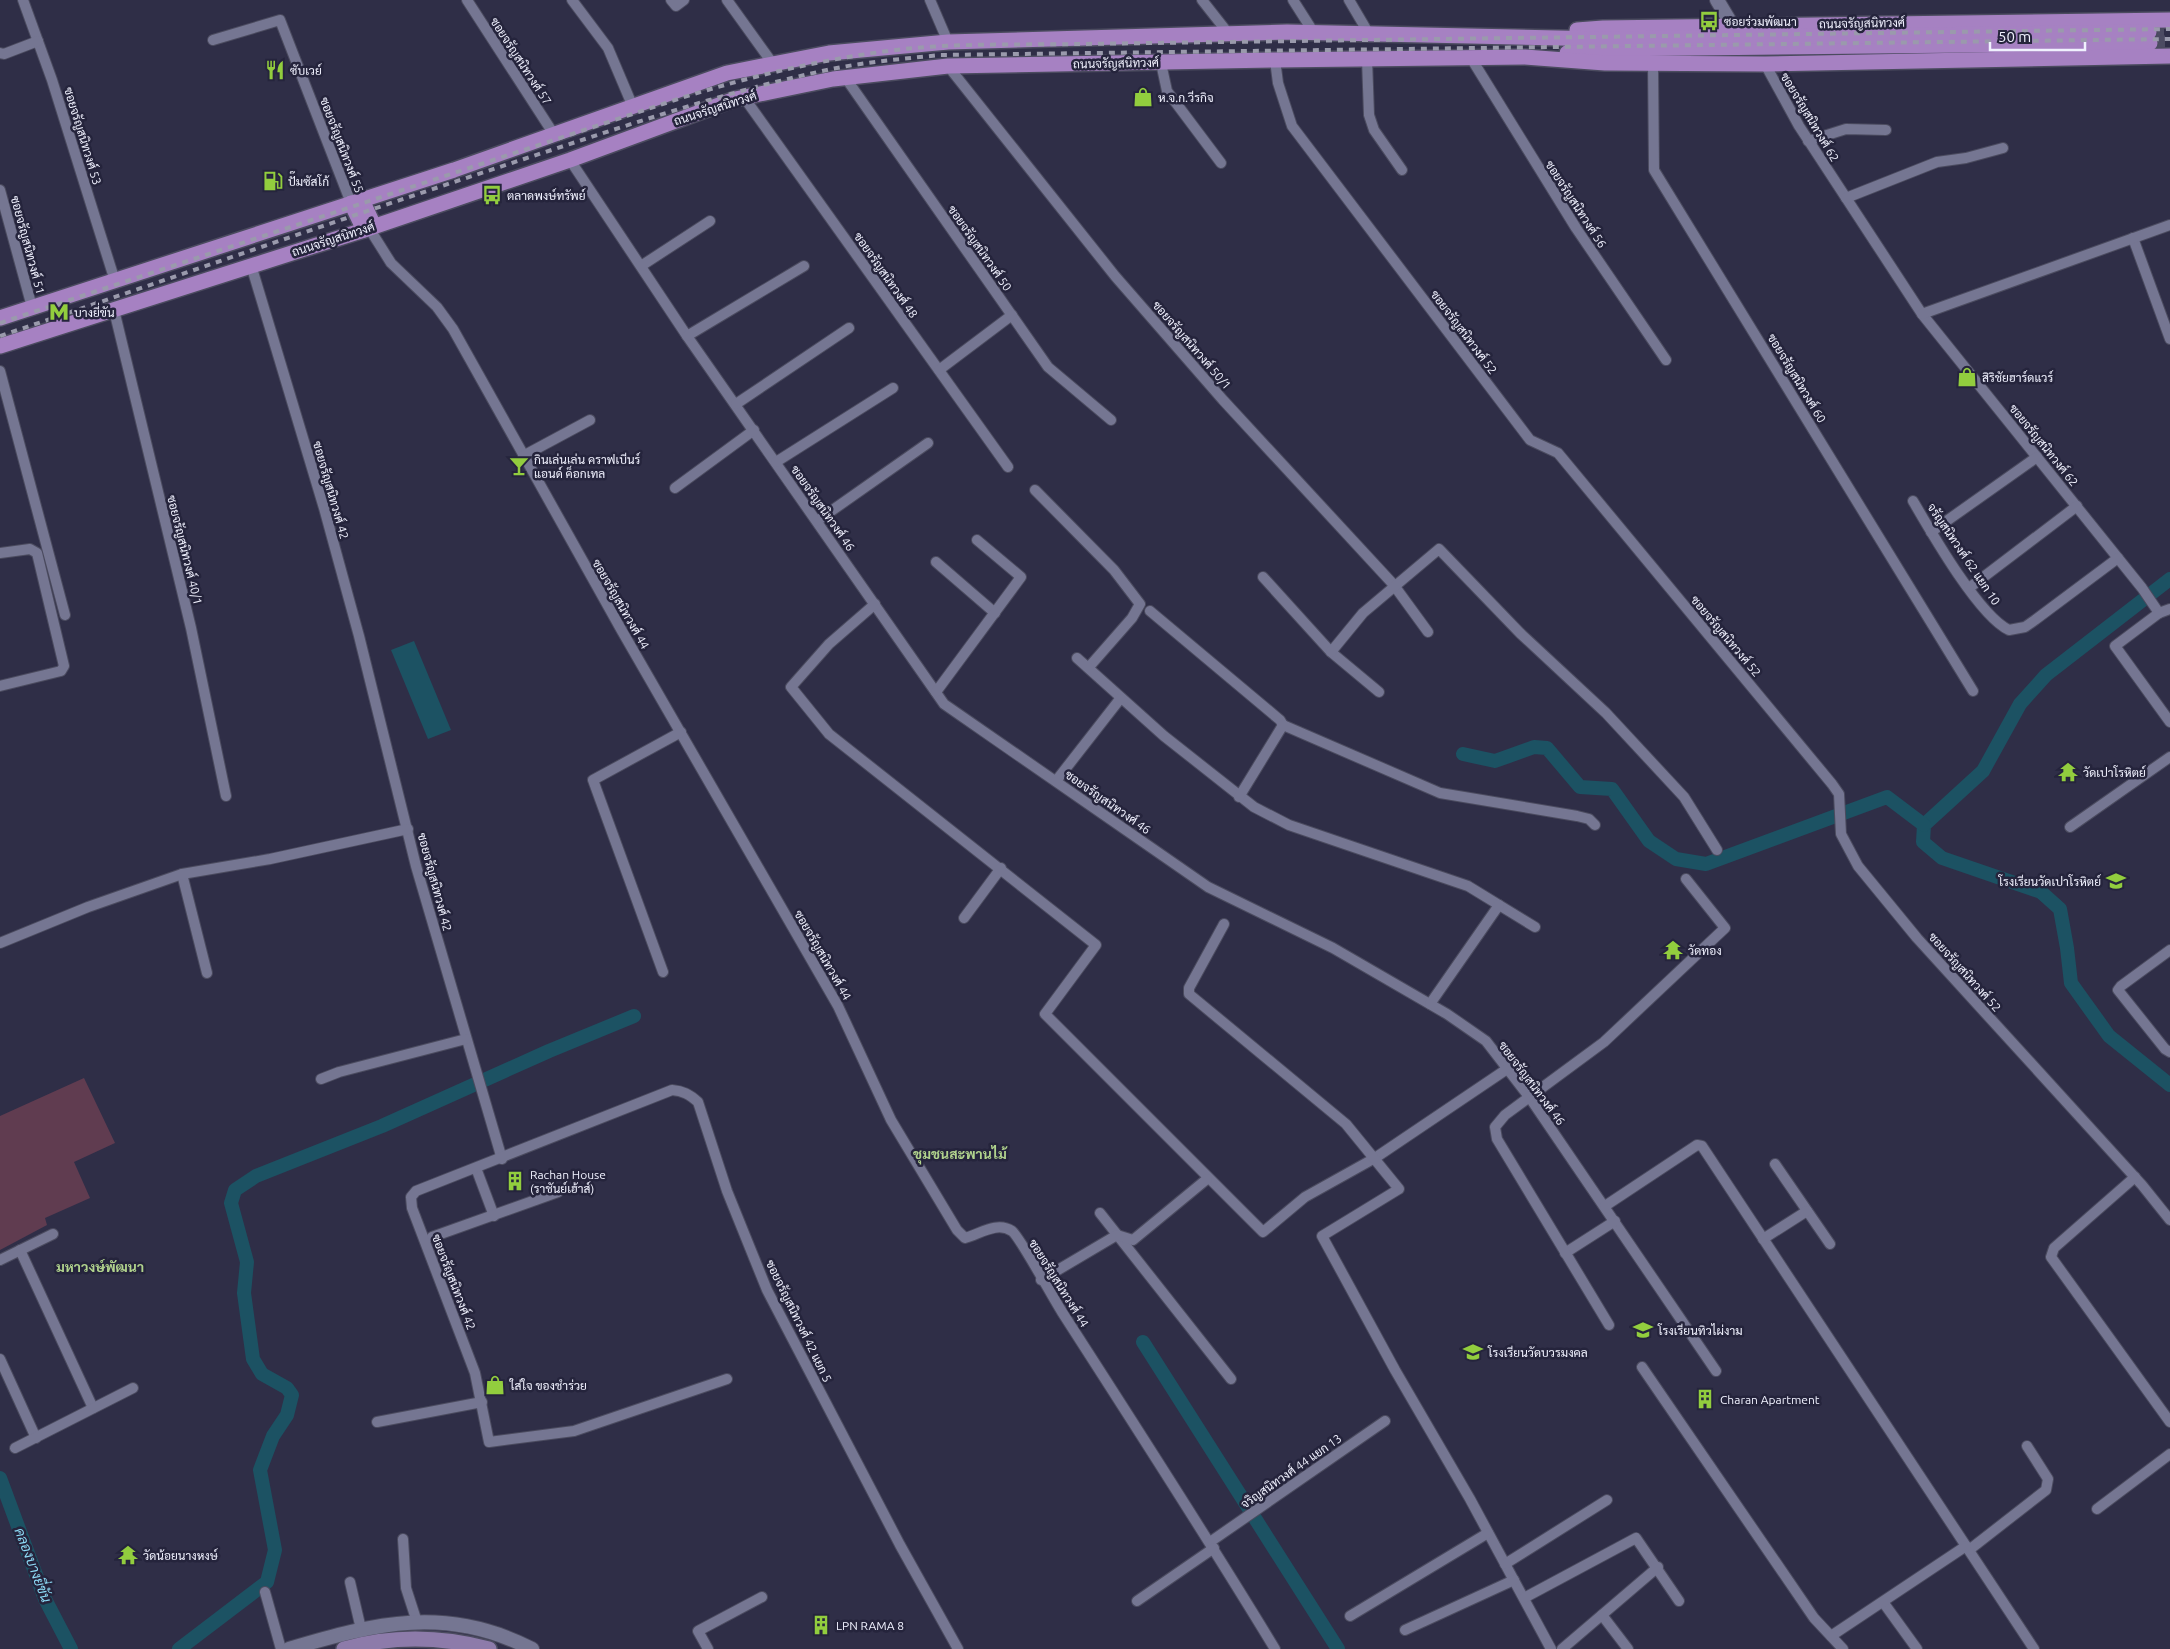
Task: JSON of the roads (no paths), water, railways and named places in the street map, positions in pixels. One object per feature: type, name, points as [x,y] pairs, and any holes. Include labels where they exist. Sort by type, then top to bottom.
[{"type":"main road","name":"ถนนจรัญสนิทวงศ์","points":[[1524,36],[1603,28],[2170,20]]},
{"type":"main road","name":"ถนนจรัญสนิทวงศ์","points":[[0,318],[555,136],[728,73],[829,53],[948,42],[1228,34],[1314,33],[1605,39],[2150,37],[1606,49],[1525,58]]},
{"type":"main road","points":[[860,50],[865,75]]},
{"type":"main road","name":"ถนนจรัญสนิทวงศ์","points":[[0,346],[369,228],[570,160],[744,96],[845,77],[948,66],[1275,60],[1525,58],[1605,63],[1765,64],[2170,56]]},
{"type":"main road","points":[[357,202],[369,228]]},
{"type":"main road","points":[[344,1649],[386,1639],[415,1638],[450,1641],[489,1649]]},
{"type":"street","name":"ซอยจรัญสนิทวงศ์ 53","points":[[23,0],[38,41],[114,281]]},
{"type":"street","name":"ซอยจรัญสนิทวงศ์ 57","points":[[467,0],[555,136]]},
{"type":"street","points":[[572,0],[608,48],[633,108]]},
{"type":"street","points":[[671,0],[676,6],[684,0]]},
{"type":"street","points":[[727,0],[774,64]]},
{"type":"street","points":[[930,0],[948,42]]},
{"type":"street","points":[[1202,0],[1228,34]]},
{"type":"street","points":[[1293,0],[1314,33]]},
{"type":"street","points":[[1349,0],[1369,34]]},
{"type":"street","points":[[1717,0],[1732,25]]},
{"type":"street","name":"ซอยจรัญสนิทวงศ์ 55","points":[[214,40],[280,20],[357,202]]},
{"type":"street","points":[[0,53],[4,54],[38,41]]},
{"type":"street","name":"ซอยจรัญสนิทวงศ์ 56","points":[[1471,58],[1576,228],[1666,360]]},
{"type":"street","points":[[1367,59],[1369,115],[1374,130],[1402,170]]},
{"type":"street","name":"ซอยจรัญสนิทวงศ์ 52","points":[[1275,60],[1278,83],[1292,126],[1530,440],[1558,454],[1832,784],[1839,794],[1841,834],[1858,866],[1917,938],[2135,1177],[2170,1220]]},
{"type":"street","points":[[1161,62],[1166,92],[1221,163]]},
{"type":"street","name":"ซอยจรัญสนิทวงศ์ 60","points":[[1653,63],[1654,170],[1973,690]]},
{"type":"street","name":"ซอยจรัญสนิทวงศ์ 62","points":[[1765,64],[1808,141],[1922,314],[2157,608]]},
{"type":"street","name":"ซอยจรัญสนิทวงศ์ 50/1","points":[[948,66],[1115,276],[1223,400],[1394,586],[1428,632]]},
{"type":"street","name":"ซอยจรัญสนิทวงศ์ 50","points":[[845,77],[1048,367],[1111,420]]},
{"type":"street","name":"ซอยจรัญสนิทวงศ์ 48","points":[[744,96],[1008,467]]},
{"type":"street","points":[[1808,141],[1846,129],[1886,130]]},
{"type":"street","points":[[1846,198],[1937,162],[1966,158],[2003,148]]},
{"type":"street","name":"ซอยจรัญสนิทวงศ์ 46","points":[[570,160],[688,336],[944,704],[1208,887],[1333,948],[1430,1004],[1486,1041],[1530,1098],[1716,1371]]},
{"type":"street","name":"ซอยจรัญสนิทวงศ์ 51","points":[[0,190],[32,308]]},
{"type":"street","points":[[641,266],[710,222]]},
{"type":"street","points":[[1922,314],[2170,225]]},
{"type":"street","name":"ซอยจรัญสนิทวงศ์ 44","points":[[369,228],[391,263],[437,307],[453,329],[522,456],[838,1006],[891,1120],[958,1230],[965,1238],[994,1227],[1004,1227],[1013,1232],[1041,1280],[1212,1545],[1275,1649]]},
{"type":"street","points":[[2133,238],[2170,339]]},
{"type":"street","name":"ซอยจรัญสนิทวงศ์ 42","points":[[251,265],[324,508],[359,636],[416,866],[502,1158],[416,1191],[411,1197],[412,1208],[475,1374],[489,1442],[574,1431],[727,1379]]},
{"type":"street","points":[[688,336],[804,266]]},
{"type":"street","name":"ซอยจรัญสนิทวงศ์ 40/1","points":[[114,310],[191,628],[226,796]]},
{"type":"street","points":[[939,370],[1012,315]]},
{"type":"street","points":[[736,404],[850,328]]},
{"type":"street","points":[[0,371],[65,615]]},
{"type":"street","points":[[776,462],[893,388]]},
{"type":"street","points":[[522,456],[590,420]]},
{"type":"street","points":[[674,488],[754,430]]},
{"type":"street","points":[[817,520],[928,443]]},
{"type":"street","points":[[1931,532],[2037,457]]},
{"type":"street","points":[[1034,490],[1114,570],[1140,604],[1132,618],[1089,667]]},
{"type":"street","name":"จรัญสนิทวงศ์ 62 แยก 10","points":[[1914,501],[1931,532],[1969,588],[1997,623],[2009,630],[2017,629],[2035,620],[2118,558]]},
{"type":"street","points":[[1969,588],[2077,506]]},
{"type":"street","points":[[936,692],[1021,577],[977,540]]},
{"type":"street","points":[[0,553],[30,548],[37,553],[64,666],[61,670],[0,686]]},
{"type":"street","points":[[1331,652],[1363,613],[1439,549],[1520,633],[1606,713],[1677,790],[1717,850]]},
{"type":"street","points":[[936,562],[995,613]]},
{"type":"street","points":[[1263,577],[1331,652],[1379,692]]},
{"type":"street","points":[[875,604],[828,644],[791,687],[829,734],[1001,868],[1096,945],[1045,1014],[1263,1232],[1306,1197],[1375,1158],[1507,1070]]},
{"type":"street","points":[[2170,609],[2157,608],[2115,646],[2170,722]]},
{"type":"street","points":[[1150,610],[1280,720],[1283,725],[1440,793],[1577,816],[1588,819],[1595,825]]},
{"type":"street","points":[[1078,658],[1120,699],[1239,797],[1289,825],[1468,886],[1535,927]]},
{"type":"street","points":[[1056,782],[1120,699]]},
{"type":"street","points":[[1239,797],[1283,725]]},
{"type":"street","points":[[663,972],[593,780],[681,732]]},
{"type":"street","points":[[2070,827],[2170,757]]},
{"type":"street","points":[[0,943],[88,907],[182,874],[270,859],[408,829]]},
{"type":"street","points":[[964,918],[1001,868]]},
{"type":"street","points":[[182,874],[207,973]]},
{"type":"street","points":[[1609,1325],[1497,1139],[1494,1127],[1505,1115],[1604,1042],[1725,928],[1686,879]]},
{"type":"street","points":[[1430,1004],[1499,905]]},
{"type":"street","points":[[1224,924],[1189,988],[1189,994],[1346,1124],[1399,1189],[1322,1236],[1551,1649]]},
{"type":"street","points":[[2170,950],[2118,990],[2165,1049],[2170,1052]]},
{"type":"street","points":[[321,1079],[340,1072],[466,1039]]},
{"type":"street","name":"ซอยจรัญสนิทวงศ์ 42 แยก 5","points":[[502,1158],[672,1090],[683,1091],[698,1102],[727,1191],[767,1290],[900,1545],[958,1649]]},
{"type":"street","points":[[1605,1206],[1699,1145],[2032,1648]]},
{"type":"street","points":[[1775,1164],[1830,1244]]},
{"type":"street","points":[[476,1168],[494,1216]]},
{"type":"street","points":[[2135,1177],[2054,1248],[2052,1257],[2170,1422]]},
{"type":"street","points":[[1041,1280],[1117,1235],[1133,1240],[1208,1179]]},
{"type":"street","points":[[432,1237],[558,1192]]},
{"type":"street","points":[[1763,1239],[1807,1211]]},
{"type":"street","points":[[1100,1213],[1231,1379]]},
{"type":"street","points":[[1565,1253],[1614,1221]]},
{"type":"street","points":[[0,1260],[53,1234]]},
{"type":"street","points":[[20,1250],[93,1408]]},
{"type":"street","points":[[0,1358],[36,1438]]},
{"type":"street","points":[[1642,1367],[1814,1618],[1842,1649]]},
{"type":"street","points":[[15,1448],[133,1388]]},
{"type":"street","points":[[377,1422],[482,1402]]},
{"type":"street","name":"จริญสนิทวงศ์ 44 แยก 13","points":[[1137,1601],[1251,1515],[1385,1421]]},
{"type":"street","points":[[1831,1636],[1967,1548],[2046,1490],[2048,1478],[2028,1446]]},
{"type":"street","points":[[2097,1509],[2170,1454]]},
{"type":"street","points":[[1505,1564],[1606,1500]]},
{"type":"street","points":[[1350,1616],[1488,1533]]},
{"type":"street","points":[[1524,1598],[1636,1538],[1658,1567],[1679,1601]]},
{"type":"street","points":[[403,1539],[406,1588],[417,1622]]},
{"type":"street","points":[[1562,1649],[1658,1567]]},
{"type":"street","points":[[1405,1630],[1514,1580]]},
{"type":"street","points":[[350,1582],[361,1629]]},
{"type":"street","points":[[265,1592],[281,1649]]},
{"type":"street","points":[[708,1649],[698,1631],[762,1598]]},
{"type":"street","points":[[1882,1602],[1917,1649]]},
{"type":"street","points":[[1602,1615],[1628,1649]]},
{"type":"street","points":[[289,1649],[361,1629],[390,1623],[417,1622],[470,1627],[532,1649]]},
{"type":"water","points":[[414,641],[451,730],[428,739],[391,650]]},
{"type":"waterway","points":[[2170,579],[2046,675],[2020,704],[1983,771],[1924,825],[1923,842],[1942,858],[2041,892],[2060,909],[2071,983],[2109,1036],[2170,1085]]},
{"type":"waterway","points":[[1463,754],[1495,761],[1534,747],[1547,748],[1580,787],[1612,789],[1649,841],[1676,859],[1706,864],[1887,797],[1924,825]]},
{"type":"waterway","points":[[179,1649],[267,1582],[275,1550],[260,1470],[273,1436],[287,1415],[292,1395],[287,1388],[262,1374],[253,1359],[244,1293],[247,1262],[231,1203],[235,1190],[256,1176],[382,1126],[549,1051],[634,1016]]},
{"type":"waterway","points":[[1143,1342],[1338,1649]]},
{"type":"waterway","name":"คลองบางยี่ขัน","points":[[0,1478],[45,1599],[71,1649]]},
{"type":"tunnel","points":[[2149,32],[2170,32]]},
{"type":"tunnel","points":[[2150,43],[2170,43]]},
{"type":"railway","points":[[0,323],[681,98],[791,68],[847,57],[904,49],[991,45],[2170,29]]},
{"type":"railway","points":[[0,336],[393,202],[637,122],[712,99],[789,79],[841,67],[869,63],[940,55],[2170,39]]},
{"type":"place","name":"ซอยร่วมพัฒนา","points":[[1709,21]]},
{"type":"place","name":"ซับเวย์","points":[[275,70]]},
{"type":"place","name":"ห.จ.ก.วีรกิจ","points":[[1143,97]]},
{"type":"place","name":"ปั๊มซัสโก้","points":[[273,181]]},
{"type":"place","name":"ตลาดพงษ์ทรัพย์","points":[[492,195]]},
{"type":"place","name":"บางยี่ขัน","points":[[59,312]]},
{"type":"place","name":"สิริชัยฮาร์ดแวร์","points":[[1967,377]]},
{"type":"place","name":"กินเล่นเล่น คราฟเบีนร์ แอนด์ ค็อกเทล","points":[[519,466]]},
{"type":"place","name":"วัดเปาโรหิตย์","points":[[2068,772]]},
{"type":"place","name":"โรงเรียนวัดเปาโรหิตย์","points":[[2116,881]]},
{"type":"place","name":"วัดทอง","points":[[1673,950]]},
{"type":"place","name":"Rachan House (ราชันย์เฮ้าส์)","points":[[515,1181]]},
{"type":"place","name":"โรงเรียนทิวไผ่งาม","points":[[1643,1330]]},
{"type":"place","name":"โรงเรียนวัดบวรมงคล","points":[[1473,1352]]},
{"type":"place","name":"ใส่ใจ ของชำร่วย","points":[[495,1385]]},
{"type":"place","name":"Charan Apartment","points":[[1705,1399]]},
{"type":"place","name":"วัดน้อยนางหงษ์","points":[[128,1555]]},
{"type":"place","name":"LPN RAMA 8","points":[[821,1625]]},
{"type":"district","name":"ชุมชนสะพานไม้","points":[[960,1154]]},
{"type":"district","name":"มหาวงษ์พัฒนา","points":[[100,1267]]}]
